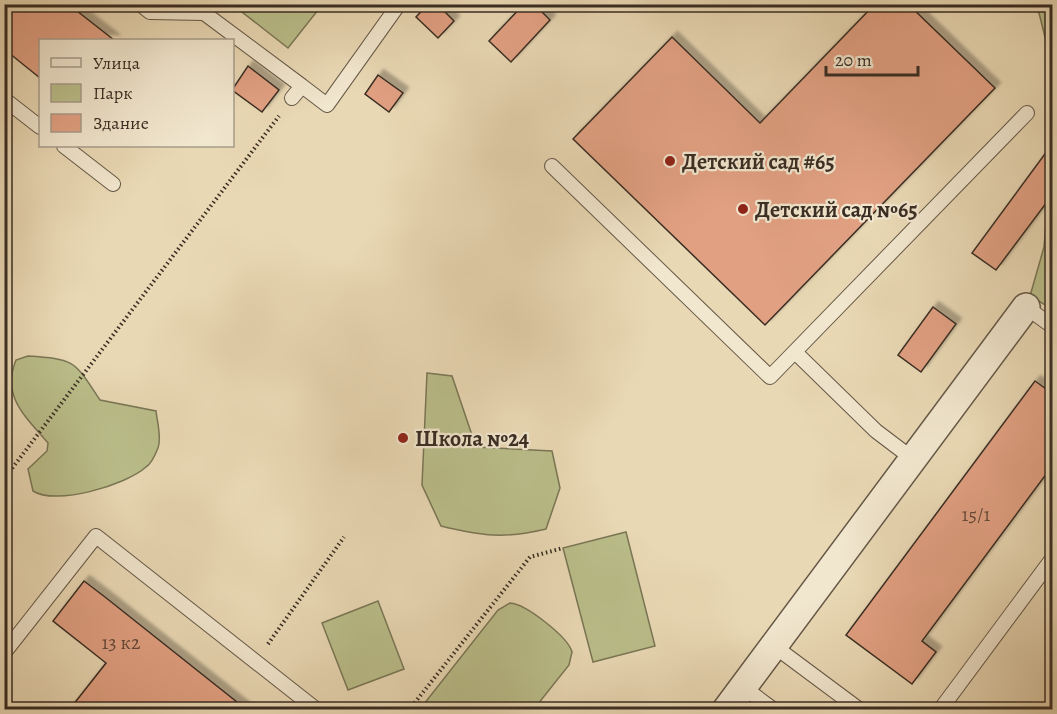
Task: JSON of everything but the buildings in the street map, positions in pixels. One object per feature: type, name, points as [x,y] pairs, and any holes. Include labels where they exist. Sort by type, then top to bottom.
[{"type":"street","points":[[726,710],[1026,307]]},
{"type":"lane","points":[[140,4],[150,12],[204,13],[327,105],[399,4]]},
{"type":"lane","points":[[292,98],[302,86]]},
{"type":"lane","points":[[4,99],[39,126]]},
{"type":"lane","points":[[552,166],[770,377],[1027,113]]},
{"type":"lane","points":[[65,147],[113,184]]},
{"type":"lane","points":[[1026,307],[1053,326]]},
{"type":"lane","points":[[795,352],[876,431],[913,459]]},
{"type":"lane","points":[[4,652],[96,536],[317,710]]},
{"type":"lane","points":[[940,710],[1053,559]]},
{"type":"lane","points":[[774,646],[860,710]]},
{"type":"lane","points":[[743,687],[774,710]]},
{"type":"path","points":[[4,479],[292,98]]},
{"type":"path","points":[[256,662],[344,537]]},
{"type":"path","points":[[409,710],[530,557],[563,548]]},
{"type":"green space","points":[[233,5],[322,5],[288,48]]},
{"type":"green space","points":[[1031,5],[1052,5],[1052,65],[1039,13]]},
{"type":"green space","points":[[1052,181],[1052,309],[1030,296],[1044,247],[1049,188]]},
{"type":"green space","points":[[28,356],[56,359],[72,365],[85,377],[100,400],[156,411],[159,444],[148,466],[108,486],[74,495],[44,495],[33,491],[28,469],[47,451],[48,443],[18,406],[12,385],[12,373],[16,360]]},
{"type":"green space","points":[[427,373],[452,376],[476,447],[552,451],[560,488],[546,529],[518,534],[493,535],[441,526],[422,485]]},
{"type":"green space","points":[[626,532],[655,646],[593,662],[563,548]]},
{"type":"green space","points":[[378,601],[404,669],[348,690],[322,623]]},
{"type":"green space","points":[[510,603],[526,609],[546,622],[563,638],[572,652],[569,665],[534,709],[420,709],[498,610]]},
{"type":"place","name":"Детский сад #65","points":[[670,161]]},
{"type":"place","name":"Детский сад №65","points":[[743,209]]},
{"type":"place","name":"Школа №24","points":[[403,438]]}]
